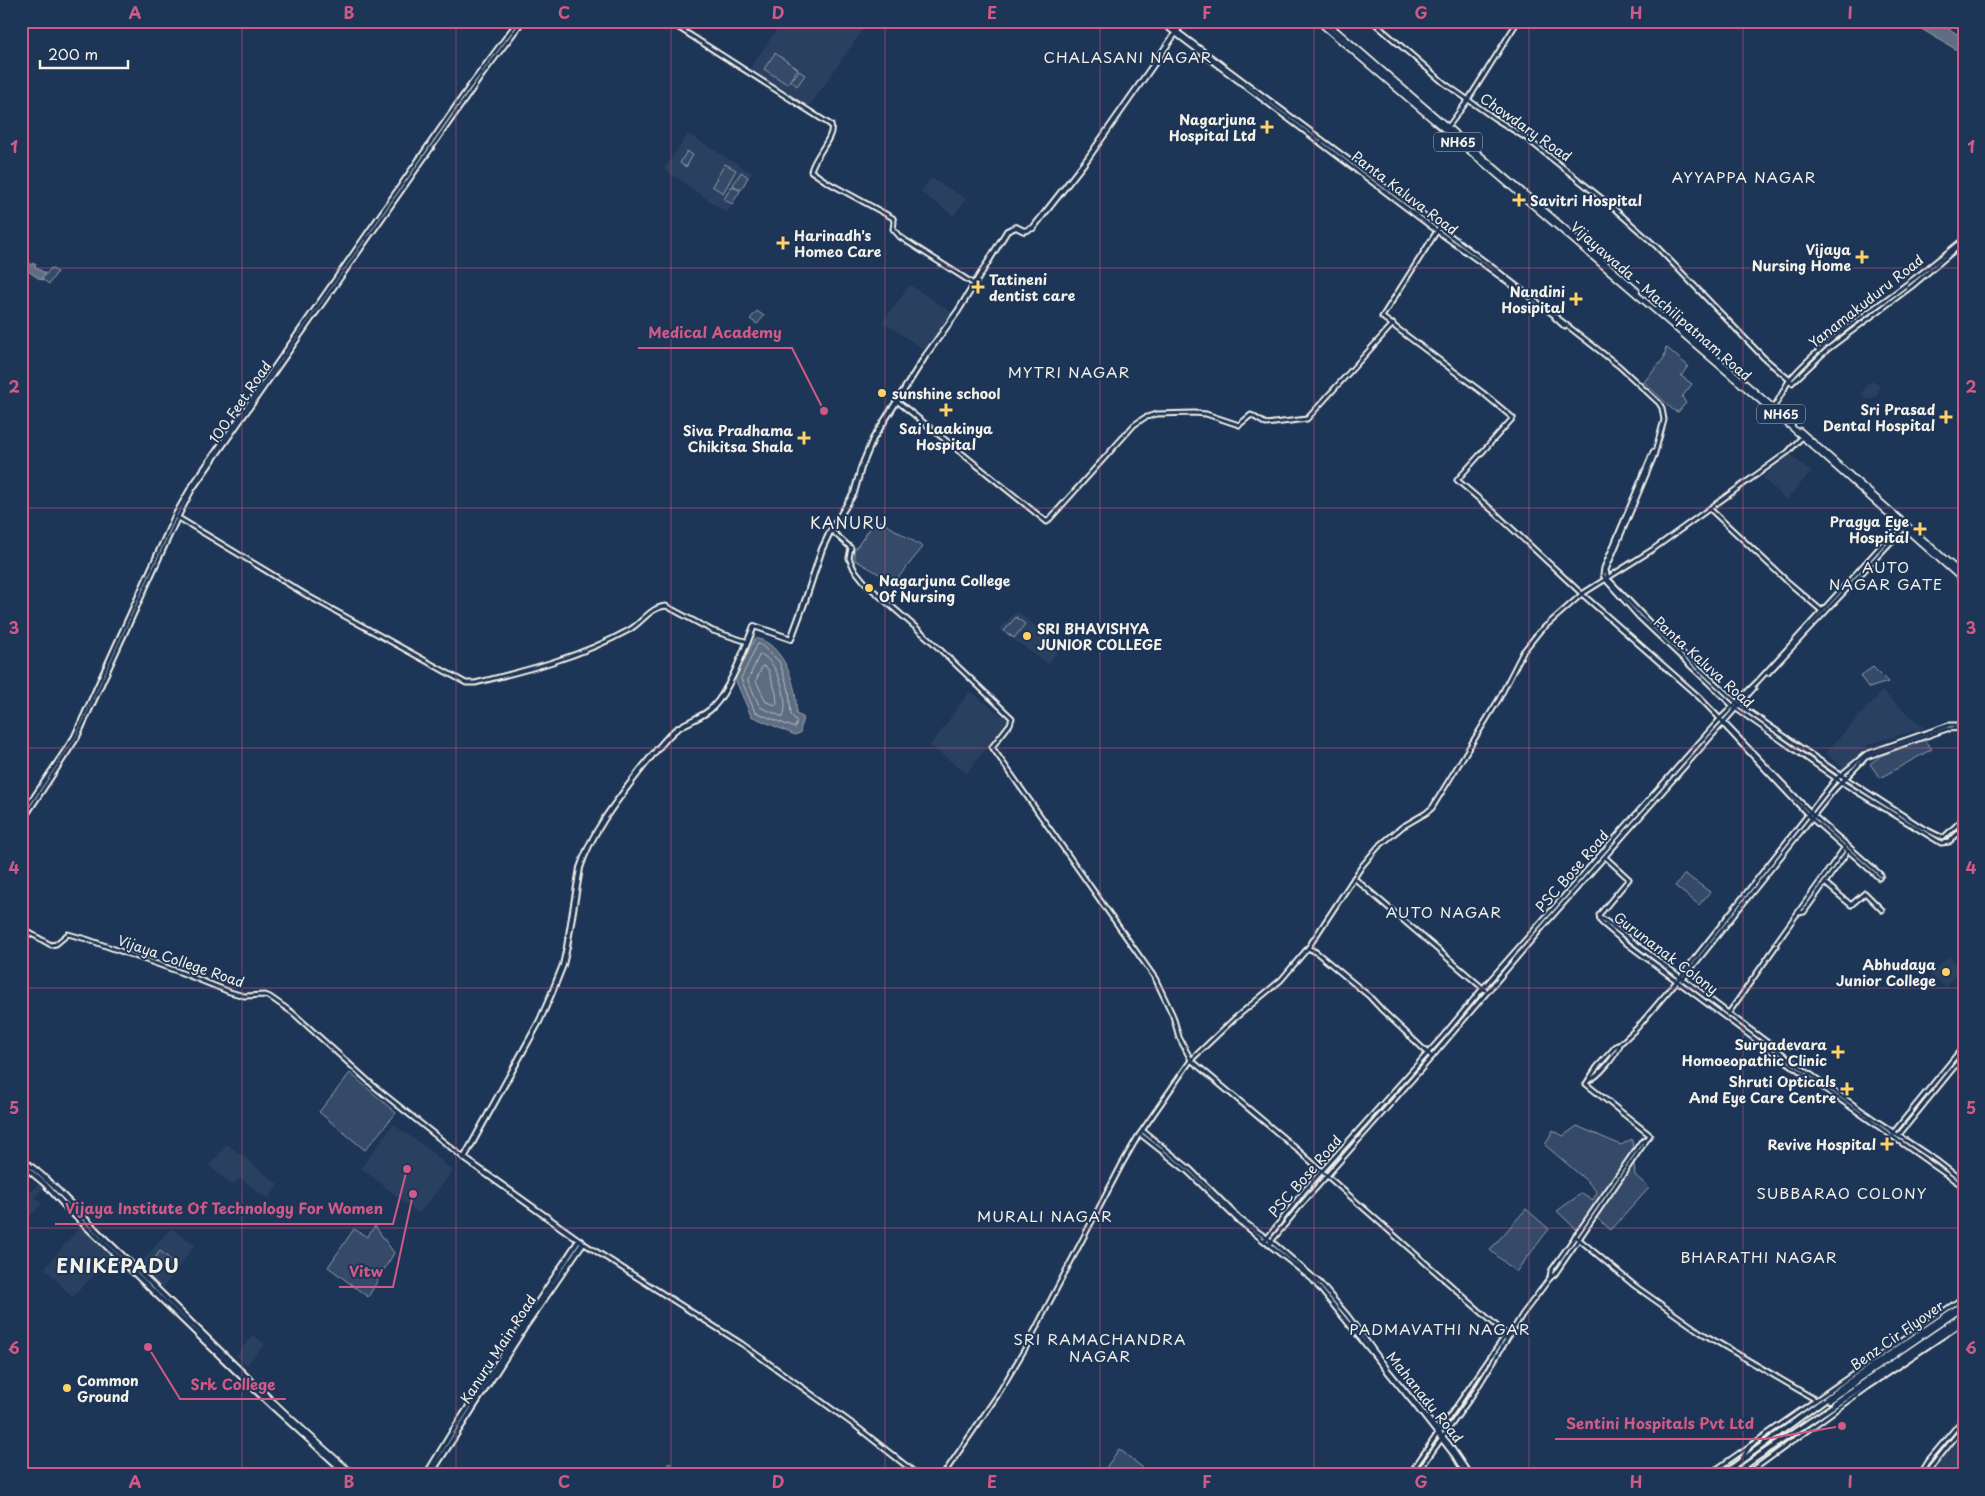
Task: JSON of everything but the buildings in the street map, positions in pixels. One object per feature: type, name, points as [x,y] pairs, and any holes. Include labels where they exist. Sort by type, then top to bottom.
[{"type":"highway","name":"Vijayawada - Machilipatnam Road","points":[[1318,21],[1447,129]]},
{"type":"highway","name":"Vijayawada - Machilipatnam Road","points":[[1325,21],[1447,129],[1851,478]]},
{"type":"highway","name":"Vijayawada - Machilipatnam Road","points":[[1694,342],[1773,408],[1964,581]]},
{"type":"highway","name":"Vijayawada - Machilipatnam Road","points":[[1903,525],[1964,576]]},
{"type":"main road","points":[[581,1241],[464,1158],[540,1022],[552,996],[567,947],[583,857],[614,804],[666,738],[680,726],[714,707],[724,691],[754,626],[790,639],[806,601],[822,549],[831,530],[854,493],[861,468],[873,439],[897,401],[1007,231],[1016,227],[1024,231],[1033,228],[1088,158],[1184,21]]},
{"type":"main road","points":[[21,1158],[45,1177],[274,1402],[354,1475]]},
{"type":"main road","points":[[21,1164],[44,1183],[66,1207],[272,1406],[348,1475]]},
{"type":"main road","name":"Kanuru Main Road","points":[[426,1475],[581,1241]]},
{"type":"main road","name":"Benz Cir Flyover","points":[[1812,1410],[1843,1386],[1964,1302]]},
{"type":"main road","points":[[1722,1475],[1812,1410],[1846,1389],[1964,1307]]},
{"type":"main road","points":[[1732,1475],[1863,1382],[1964,1314]]},
{"type":"main road","name":"Benz Cir Flyover","points":[[1819,1414],[1855,1393],[1964,1320]]},
{"type":"main road","name":"Kanuru Main Road","points":[[430,1475],[500,1362]]},
{"type":"street","name":"100 Feet Road","points":[[21,816],[74,737],[190,488],[469,87],[518,21]]},
{"type":"street","name":"100 Feet Road","points":[[21,823],[77,738],[176,516],[192,490],[482,75],[523,21]]},
{"type":"street","points":[[668,21],[831,125],[833,128],[831,134],[815,159],[811,171],[827,182],[893,218],[893,229],[900,236],[974,284]]},
{"type":"street","name":"Panta Kaluva Road","points":[[1161,21],[1277,105],[1438,230],[1527,296],[1637,382],[1662,408],[1664,420],[1654,451],[1630,504],[1604,568],[1603,575],[1639,617],[1734,707],[1836,779],[1940,842],[1949,842],[1964,826]]},
{"type":"street","name":"Chowdary Road","points":[[1372,21],[1444,83],[1526,138],[1610,205],[1657,247],[1764,358],[1791,381]]},
{"type":"street","points":[[1447,129],[1468,100],[1518,21]]},
{"type":"street","points":[[1438,230],[1382,317],[1513,418],[1457,480],[1674,675],[1724,723],[1812,817],[1880,876]]},
{"type":"street","name":"Yanamakuduru Road","points":[[1773,408],[1791,381],[1833,339],[1932,265],[1964,238]]},
{"type":"street","name":"Yanamakuduru Road","points":[[1791,381],[1828,349],[1912,286],[1964,242]]},
{"type":"street","points":[[897,401],[1048,522],[1134,424],[1144,418],[1164,413],[1206,414],[1239,425],[1251,415],[1266,424],[1307,419],[1392,324]]},
{"type":"street","points":[[943,1475],[992,1403],[1022,1354],[1122,1164],[1141,1132],[1191,1060],[1234,1019],[1281,980],[1308,948],[1354,878],[1378,847],[1402,827],[1432,808],[1499,699],[1523,652],[1539,632],[1582,594],[1607,580],[1710,509],[1788,452],[1802,437]]},
{"type":"street","points":[[1710,509],[1822,612]]},
{"type":"street","points":[[176,516],[308,596],[466,683],[475,683],[544,666],[580,653],[636,626],[654,608],[659,606],[666,606],[713,631],[748,642]]},
{"type":"street","name":"PSC Bose Road","points":[[1268,1241],[1285,1214],[1720,719],[1737,704],[1903,525]]},
{"type":"street","points":[[831,530],[851,548],[849,558],[854,569],[867,585],[929,639],[1012,718],[1010,724],[992,747],[1155,978],[1173,1016],[1179,1037],[1191,1060],[1322,1172],[1507,1335]]},
{"type":"street","name":"Panta Kaluva Road","points":[[1607,580],[1652,625],[1737,704],[1840,775],[1940,837],[1946,837],[1964,818]]},
{"type":"street","name":"PSC Bose Road","points":[[1268,1241],[1432,1057],[1487,991],[1685,765],[1724,723],[1734,707]]},
{"type":"street","points":[[1679,980],[1808,813],[1840,775],[1866,754],[1949,726],[1964,726]]},
{"type":"street","points":[[1416,1475],[1650,1135],[1586,1084],[1597,1067],[1616,1046],[1637,1028],[1679,980],[1841,782],[1866,757],[1947,729],[1964,726]]},
{"type":"street","points":[[1728,1014],[1798,913],[1804,912],[1848,848]]},
{"type":"street","points":[[1602,854],[1605,858]]},
{"type":"street","name":"Gurunanak Colony","points":[[1605,858],[1628,879],[1599,915],[1601,922],[1622,940],[1761,1037],[1807,1072],[1937,1161],[1964,1182]]},
{"type":"street","points":[[1354,878],[1487,991]]},
{"type":"street","points":[[1823,882],[1851,905],[1865,893],[1882,910]]},
{"type":"street","name":"Vijaya College Road","points":[[21,928],[51,944],[56,944],[68,934],[177,970],[230,992],[244,996],[265,994],[270,996],[293,1013],[376,1087],[464,1158]]},
{"type":"street","points":[[1308,948],[1316,952],[1369,996],[1432,1057]]},
{"type":"street","name":"Gurunanak Colony","points":[[1679,980],[1758,1041],[1964,1187]]},
{"type":"street","points":[[1758,1041],[1761,1037]]},
{"type":"street","points":[[1890,1136],[1964,1046]]},
{"type":"street","points":[[1896,1140],[1964,1054],[1960,1051]]},
{"type":"street","name":"Mahanadu Road","points":[[1141,1132],[1190,1169],[1240,1219],[1312,1279],[1470,1475]]},
{"type":"street","points":[[1550,1278],[1551,1271],[1635,1149],[1640,1142],[1647,1139]]},
{"type":"street","points":[[1575,1236],[1635,1286],[1700,1332],[1816,1400]]},
{"type":"street","points":[[581,1241],[742,1344],[857,1427],[918,1475]]},
{"type":"street","points":[[1708,1475],[1964,1297]]},
{"type":"street","points":[[1746,1475],[1867,1387],[1964,1320]]},
{"type":"street","points":[[1409,1475],[1471,1383],[1507,1335],[1512,1333]]},
{"type":"street","points":[[1919,1475],[1927,1462],[1964,1418]]},
{"type":"street","points":[[1925,1475],[1964,1426]]},
{"type":"street","name":"Mahanadu Road","points":[[1441,1437],[1466,1475]]},
{"type":"street","points":[[1738,1463],[1750,1446]]},
{"type":"shaded area","points":[[783,21],[869,21],[809,107],[749,69]]},
{"type":"shaded area","points":[[775,53],[798,69],[787,84],[764,69]]},
{"type":"shaded area","points":[[799,71],[805,75],[797,86],[791,81]]},
{"type":"shaded area","points":[[688,134],[752,173],[727,213],[664,169]]},
{"type":"shaded area","points":[[687,151],[693,155],[686,167],[680,163]]},
{"type":"shaded area","points":[[725,164],[736,170],[723,193],[712,186]]},
{"type":"shaded area","points":[[741,172],[748,177],[741,190],[733,185]]},
{"type":"shaded area","points":[[931,178],[966,198],[954,216],[921,192]]},
{"type":"shaded area","points":[[732,186],[740,191],[732,204],[724,199]]},
{"type":"shaded area","points":[[51,268],[57,272],[49,284],[42,279]]},
{"type":"shaded area","points":[[910,285],[953,313],[926,351],[883,322]]},
{"type":"shaded area","points":[[757,311],[764,316],[757,324],[750,319]]},
{"type":"shaded area","points":[[1666,347],[1688,366],[1681,376],[1692,384],[1682,397],[1686,403],[1678,412],[1673,410],[1644,382],[1664,358]]},
{"type":"shaded area","points":[[1872,381],[1879,385],[1879,389],[1877,395],[1872,399],[1866,400],[1861,393],[1865,389],[1865,385]]},
{"type":"shaded area","points":[[1790,454],[1811,472],[1786,500],[1763,478]]},
{"type":"shaded area","points":[[876,520],[923,547],[893,584],[855,560],[854,551]]},
{"type":"shaded area","name":"SRI BHAVISHYA JUNIOR COLLEGE","points":[[1017,611],[1062,647],[1048,664],[999,629]]},
{"type":"shaded area","points":[[1016,617],[1025,624],[1014,638],[1004,631]]},
{"type":"shaded area","points":[[1873,667],[1888,682],[1869,688],[1860,676]]},
{"type":"shaded area","points":[[970,691],[1008,720],[967,773],[930,746]]},
{"type":"shaded area","points":[[1882,691],[1924,728],[1869,744],[1846,770],[1825,753]]},
{"type":"shaded area","points":[[1924,740],[1932,749],[1880,778],[1870,764],[1880,756]]},
{"type":"shaded area","points":[[1685,874],[1710,892],[1699,905],[1675,886]]},
{"type":"shaded area","name":"Abhudaya Junior College","points":[[1949,956],[1961,970],[1946,987],[1930,975]]},
{"type":"shaded area","points":[[350,1073],[396,1113],[365,1150],[319,1112]]},
{"type":"shaded area","points":[[393,1124],[427,1148],[453,1171],[419,1214],[361,1168]]},
{"type":"shaded area","points":[[1577,1126],[1621,1145],[1632,1139],[1635,1175],[1649,1188],[1611,1230],[1597,1218],[1583,1236],[1557,1211],[1582,1193],[1593,1200],[1597,1192],[1545,1145],[1553,1130],[1563,1136]]},
{"type":"shaded area","points":[[227,1144],[279,1185],[268,1199],[240,1178],[233,1185],[209,1166]]},
{"type":"shaded area","points":[[42,1182],[45,1186],[35,1197],[42,1204],[27,1219],[21,1214],[21,1192],[26,1196]]},
{"type":"shaded area","points":[[1526,1209],[1549,1229],[1516,1272],[1490,1250]]},
{"type":"shaded area","points":[[81,1225],[113,1256],[72,1297],[45,1268]]},
{"type":"shaded area","points":[[375,1226],[394,1253],[368,1297],[328,1267],[354,1229],[367,1237]]},
{"type":"shaded area","points":[[171,1228],[195,1245],[163,1288],[138,1266]]},
{"type":"shaded area","points":[[160,1251],[171,1260],[166,1266],[155,1258]]},
{"type":"shaded area","points":[[253,1335],[265,1344],[247,1365],[236,1356]]},
{"type":"shaded area","points":[[1964,1429],[1964,1475],[1928,1475],[1931,1470]]},
{"type":"shaded area","points":[[1119,1449],[1152,1475],[1101,1475]]},
{"type":"shaded area","points":[[669,1463],[686,1475],[660,1475]]},
{"type":"water","points":[[1903,21],[1921,21],[1942,25],[1964,39],[1964,54],[1918,27]]},
{"type":"water","points":[[29,263],[32,265],[33,263],[36,265],[35,267],[45,273],[41,280],[25,269]]},
{"type":"water","points":[[755,638],[765,641],[774,648],[787,668],[795,692],[796,714],[803,717],[800,733],[795,735],[751,716],[735,679]]},
{"type":"waterway","points":[[21,1470],[30,1475]]},
{"type":"place","name":"Nagarjuna Hospital Ltd","points":[[1267,127]]},
{"type":"place","name":"Savitri Hospital","points":[[1519,200]]},
{"type":"place","name":"Harinadh's Homeo Care","points":[[783,243]]},
{"type":"place","name":"Vijaya Nursing Home","points":[[1862,257]]},
{"type":"place","name":"Tatineni dentist care","points":[[978,287]]},
{"type":"place","name":"Nandini Hosipital","points":[[1576,299]]},
{"type":"place","name":"sunshine school","points":[[882,393]]},
{"type":"place","name":"Sai Laakinya Hospital","points":[[946,410]]},
{"type":"place","name":"Medical Academy","points":[[824,411]]},
{"type":"place","name":"Sri Prasad Dental Hospital","points":[[1946,417]]},
{"type":"place","name":"Siva Pradhama Chikitsa Shala","points":[[804,438]]},
{"type":"place","name":"Pragya Eye Hospital","points":[[1920,529]]},
{"type":"place","name":"Nagarjuna College Of Nursing","points":[[869,588]]},
{"type":"place","name":"SRI BHAVISHYA JUNIOR COLLEGE","points":[[1027,636]]},
{"type":"place","name":"Abhudaya Junior College","points":[[1946,972]]},
{"type":"place","name":"Suryadevara Homoeopathic Clinic","points":[[1838,1052]]},
{"type":"place","name":"Shruti Opticals And Eye Care Centre","points":[[1847,1089]]},
{"type":"place","name":"Revive Hospital","points":[[1887,1144]]},
{"type":"place","name":"Vijaya Institute Of Technology For Women","points":[[407,1169]]},
{"type":"place","name":"Vitw","points":[[413,1194]]},
{"type":"place","name":"Srk College","points":[[148,1347]]},
{"type":"place","name":"Common Ground","points":[[67,1388]]},
{"type":"place","name":"Sentini Hospitals Pvt Ltd","points":[[1842,1426]]},
{"type":"district","name":"CHALASANI NAGAR","points":[[1128,56]]},
{"type":"district","name":"AYYAPPA NAGAR","points":[[1744,176]]},
{"type":"district","name":"MYTRI NAGAR","points":[[1069,371]]},
{"type":"district","name":"KANURU","points":[[849,522]]},
{"type":"district","name":"AUTO NAGAR GATE","points":[[1886,574]]},
{"type":"district","name":"AUTO NAGAR","points":[[1444,911]]},
{"type":"district","name":"SUBBARAO COLONY","points":[[1842,1192]]},
{"type":"district","name":"MURALI NAGAR","points":[[1045,1215]]},
{"type":"district","name":"BHARATHI NAGAR","points":[[1759,1256]]},
{"type":"district","name":"ENIKEPADU","points":[[118,1265]]},
{"type":"district","name":"PADMAVATHI NAGAR","points":[[1440,1328]]},
{"type":"district","name":"SRI RAMACHANDRA NAGAR","points":[[1100,1346]]}]
